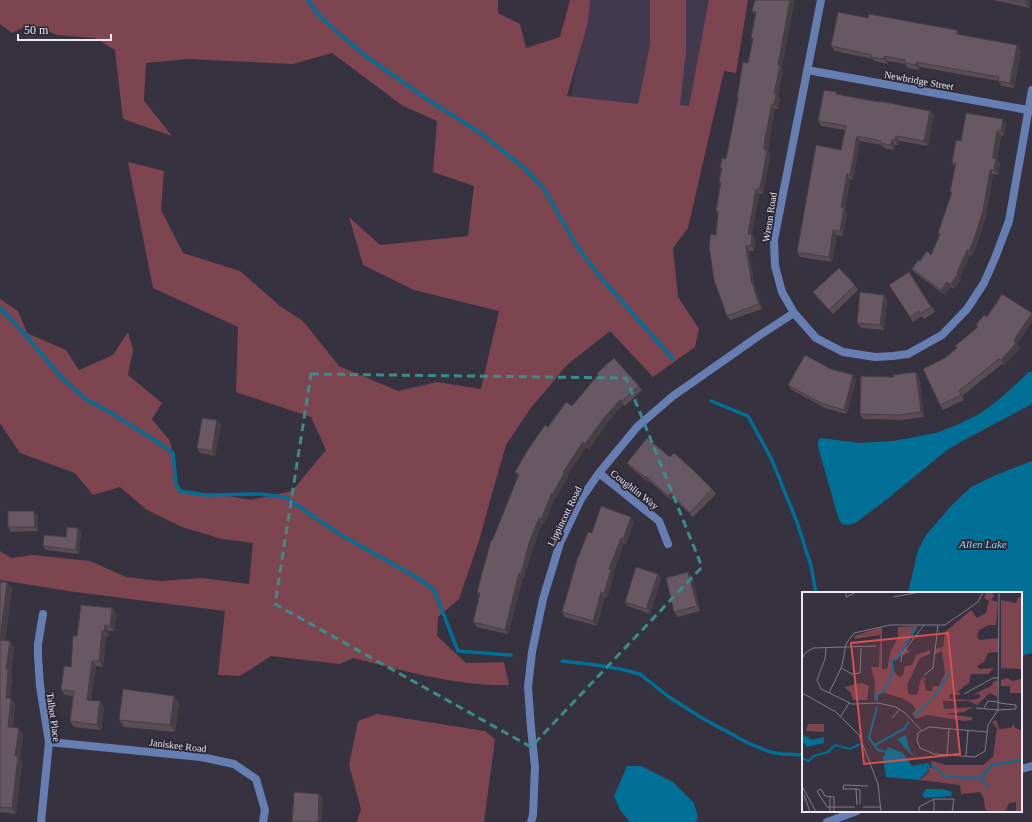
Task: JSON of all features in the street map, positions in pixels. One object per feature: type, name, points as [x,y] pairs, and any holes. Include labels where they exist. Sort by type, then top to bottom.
[{"type":"street","name":"Wrenn Road","points":[[821,0],[774,240],[775,266],[782,292],[794,312],[816,338],[843,352],[875,357],[908,354],[942,335],[967,309],[984,283],[1009,221],[1032,90]]},
{"type":"street","name":"Newbridge Street","points":[[807,70],[1028,110]]},
{"type":"street","name":"Lippincott Road","points":[[531,822],[535,767],[528,687],[532,652],[543,599],[560,543],[581,500],[599,473],[637,427],[673,396],[794,312]]},
{"type":"street","name":"Coughlin Way","points":[[599,473],[659,521],[668,544]]},
{"type":"street","name":"Talbot Place","points":[[41,822],[49,742],[40,686],[38,656],[38,644],[43,614]]},
{"type":"street","name":"Janiskee Road","points":[[49,742],[201,757],[234,764],[256,779],[265,810],[263,822]]},
{"type":"street","points":[[1022,769],[1032,766]]},
{"type":"street","points":[[827,822],[854,812]]},
{"type":"highlighted area","points":[[311,374],[626,378],[702,567],[531,747],[275,604]]},
{"type":"shaded area","points":[[0,0],[498,0],[498,13],[520,24],[526,48],[560,37],[570,0],[590,0],[588,22],[567,96],[638,104],[650,45],[650,0],[686,0],[686,52],[680,105],[689,106],[709,0],[748,0],[736,73],[724,71],[688,228],[673,248],[678,297],[699,329],[695,347],[653,377],[610,331],[567,365],[530,409],[506,445],[479,541],[459,599],[438,617],[437,636],[466,663],[504,662],[509,685],[469,683],[430,677],[353,658],[340,664],[271,656],[240,676],[218,675],[225,611],[75,592],[0,580],[0,551],[11,558],[32,555],[90,561],[126,577],[161,581],[202,578],[249,584],[253,543],[222,539],[182,527],[147,510],[120,487],[93,495],[75,473],[20,453],[0,423],[0,299],[18,311],[27,333],[66,350],[79,370],[113,355],[128,332],[133,350],[128,375],[162,403],[152,419],[170,441],[180,493],[217,494],[251,500],[292,491],[326,450],[311,417],[236,392],[238,327],[153,288],[128,162],[164,171],[161,210],[183,253],[240,271],[280,306],[303,321],[339,366],[398,391],[437,382],[481,389],[499,311],[414,290],[363,265],[349,217],[380,245],[468,236],[474,186],[433,172],[437,121],[403,106],[332,53],[293,64],[188,59],[146,63],[144,101],[172,136],[123,119],[115,50],[95,38],[57,35],[30,24],[12,33],[0,24]]},
{"type":"shaded area","points":[[590,0],[714,0],[691,114],[570,100]]},
{"type":"shaded area","points":[[377,714],[485,731],[495,739],[484,822],[357,822],[361,809],[349,765],[358,721]]},
{"type":"water","points":[[1029,372],[1032,372],[1032,404],[947,450],[881,504],[855,523],[848,525],[842,524],[839,520],[820,454],[818,444],[820,438],[860,443],[893,441],[936,433],[957,425],[981,413],[1002,397]]},
{"type":"water","name":"Allen Lake","points":[[1032,461],[1032,653],[1022,656],[1022,592],[908,592],[918,550],[926,535],[952,505],[971,487],[996,475]]},
{"type":"water","points":[[627,766],[641,766],[673,782],[694,803],[698,817],[696,822],[630,822],[620,810],[614,796]]},
{"type":"building","points":[[755,0],[790,0],[778,65],[780,66],[774,93],[776,93],[774,105],[772,104],[765,138],[764,149],[767,150],[762,179],[759,189],[756,189],[748,234],[752,234],[751,246],[746,246],[751,280],[759,304],[727,316],[714,280],[709,246],[711,234],[716,235],[718,211],[716,211],[721,182],[719,181],[722,168],[720,168],[722,158],[726,159],[738,98],[743,62],[748,63],[753,38],[751,38],[756,12],[752,11]]},
{"type":"building","points":[[1012,0],[1026,0],[1025,3]]},
{"type":"building","points":[[838,12],[868,18],[869,14],[957,30],[956,34],[1017,45],[1010,83],[998,81],[999,77],[916,62],[916,65],[905,63],[905,60],[884,56],[884,59],[871,57],[872,55],[831,46]]},
{"type":"building","points":[[824,90],[836,92],[836,94],[930,111],[924,141],[896,136],[895,140],[892,140],[891,145],[880,143],[881,141],[857,136],[850,175],[847,174],[841,207],[844,208],[840,231],[833,230],[829,257],[797,252],[816,145],[841,150],[846,126],[818,121]]},
{"type":"building","points":[[966,113],[1003,119],[1001,131],[997,131],[995,142],[993,158],[996,159],[994,170],[990,170],[983,211],[974,239],[969,251],[967,250],[957,273],[958,274],[951,284],[947,282],[941,290],[912,269],[927,251],[931,255],[940,234],[938,233],[952,192],[950,192],[956,163],[952,163],[956,140],[961,141]]},
{"type":"building","points":[[839,268],[855,285],[829,310],[813,292]]},
{"type":"building","points":[[909,272],[931,307],[920,314],[919,311],[910,317],[889,285]]},
{"type":"building","points":[[860,292],[884,295],[880,325],[857,323]]},
{"type":"building","points":[[1002,294],[1032,313],[1014,340],[1016,343],[1001,360],[999,359],[959,391],[961,395],[940,405],[923,369],[945,358],[957,348],[955,346],[978,327],[976,325],[984,315],[987,317]]},
{"type":"building","points":[[805,355],[831,369],[853,375],[844,410],[821,403],[788,385]]},
{"type":"building","points":[[614,358],[639,386],[622,401],[620,400],[603,419],[585,444],[583,442],[563,472],[565,472],[552,493],[541,519],[539,518],[529,543],[521,574],[519,573],[505,630],[473,622],[480,593],[477,592],[491,540],[492,541],[519,474],[515,472],[545,425],[548,427],[566,402],[572,406],[598,375],[597,373]]},
{"type":"building","points":[[916,372],[921,412],[899,415],[860,414],[861,376],[894,377],[893,375]]},
{"type":"building","points":[[202,418],[217,420],[212,451],[197,448]]},
{"type":"building","points":[[647,438],[670,457],[674,453],[712,489],[690,513],[670,493],[668,496],[646,476],[645,477],[627,463]]},
{"type":"building","points":[[601,506],[631,517],[623,539],[621,538],[609,569],[611,570],[604,593],[601,592],[593,621],[562,612],[577,560],[588,532],[592,533]]},
{"type":"building","points":[[8,511],[34,511],[35,527],[8,527]]},
{"type":"building","points":[[67,527],[78,528],[76,550],[43,546],[44,535],[66,537]]},
{"type":"building","points":[[636,567],[658,574],[646,609],[625,602]]},
{"type":"building","points":[[688,572],[697,606],[674,612],[666,578]]},
{"type":"building","points":[[0,582],[7,582],[0,640]]},
{"type":"building","points":[[81,605],[112,608],[110,626],[105,625],[104,632],[102,631],[99,661],[92,661],[87,700],[100,701],[97,725],[70,721],[74,691],[61,690],[64,666],[71,667],[73,636],[77,636]]},
{"type":"building","points":[[0,640],[10,641],[6,669],[8,669],[6,698],[11,698],[8,727],[19,728],[15,756],[18,756],[12,808],[0,807]]},
{"type":"building","points":[[123,689],[174,696],[170,725],[119,720]]},
{"type":"building","points":[[294,792],[319,794],[318,822],[292,822]]},
{"type":"waterway","points":[[308,0],[317,13],[367,57],[430,101],[482,134],[524,168],[544,189],[578,248],[602,279],[673,359]]},
{"type":"waterway","points":[[0,308],[22,331],[62,378],[87,400],[108,411],[173,453],[176,484],[180,491],[206,495],[259,494],[285,497],[341,535],[418,578],[434,590],[458,651],[511,655]]},
{"type":"waterway","points":[[711,401],[748,416],[771,458],[797,522],[811,566],[816,592]]},
{"type":"waterway","points":[[562,661],[596,665],[640,674],[669,697],[702,718],[748,743],[770,752],[802,755]]}]
